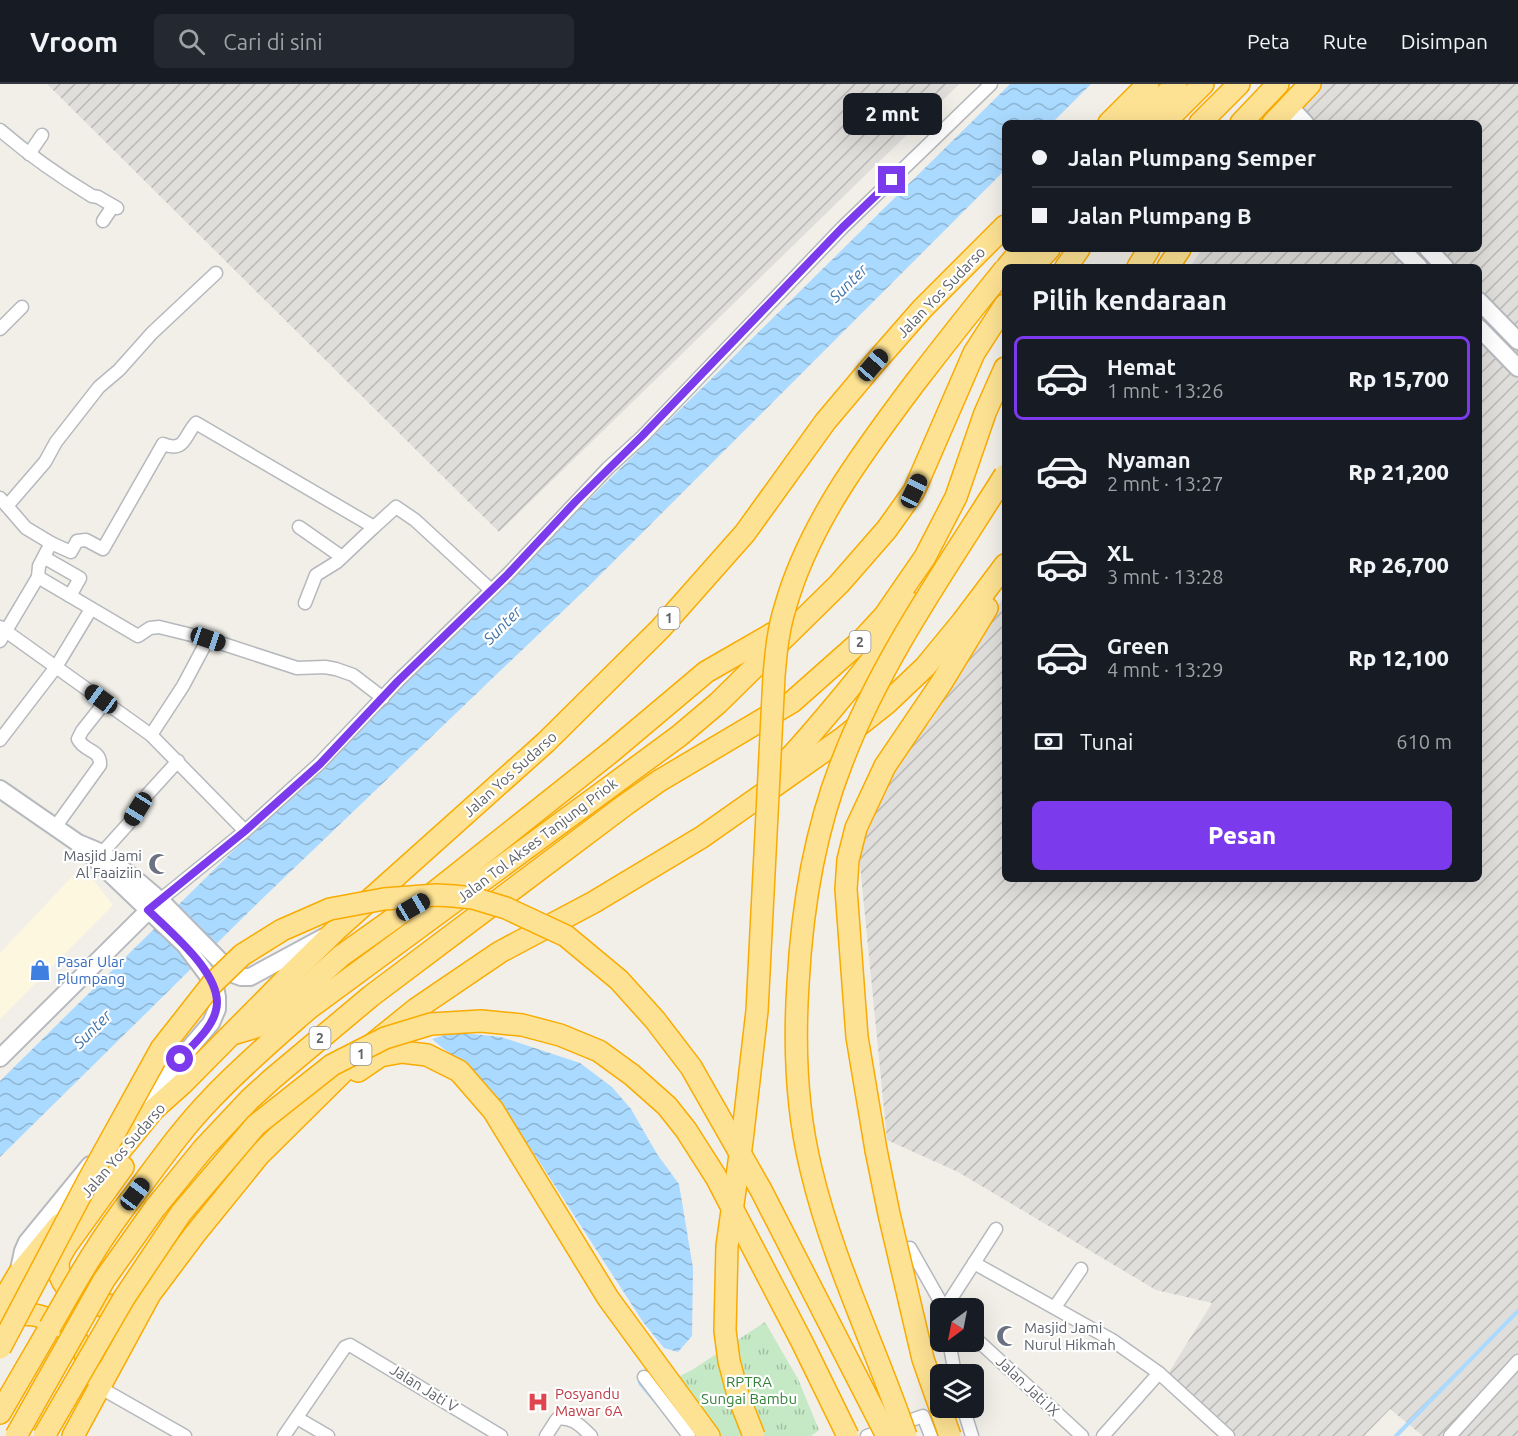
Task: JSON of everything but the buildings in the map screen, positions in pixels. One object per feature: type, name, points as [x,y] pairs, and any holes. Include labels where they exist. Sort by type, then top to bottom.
[{"type":"highway","points":[[1112,120],[1148,84]]},
{"type":"highway","points":[[1140,120],[1176,84]]},
{"type":"highway","points":[[1167,120],[1203,84]]},
{"type":"highway","points":[[1203,120],[1239,84]]},
{"type":"highway","points":[[1244,120],[1278,84]]},
{"type":"highway","points":[[1279,118],[1310,84]]},
{"type":"highway","name":"Jalan Yos Sudarso","points":[[0,1306],[18,1275],[154,1109],[336,930],[546,742],[660,629],[745,533],[825,422],[873,365],[922,309],[1002,229]]},
{"type":"highway","points":[[1009,264],[1019,252]]},
{"type":"highway","points":[[1035,264],[1046,252]]},
{"type":"highway","points":[[754,1436],[738,1395],[729,1361],[725,1331],[727,1245],[754,1041],[777,643],[785,608],[810,544],[853,470],[957,327],[1002,273]]},
{"type":"highway","name":"Jalan Tol Akses Tanjung Priok","points":[[0,1413],[78,1277],[117,1216],[181,1132],[210,1099],[308,1008],[679,736],[718,703],[863,558],[912,494],[974,353],[1002,310]]},
{"type":"highway","name":"Jalan Tol Akses Tanjung Priok","points":[[16,1436],[104,1280],[155,1208],[203,1149],[250,1099],[371,996],[625,805],[659,781],[778,712],[816,682],[863,639],[885,615],[925,557],[956,497],[985,413],[1002,375]]},
{"type":"highway","points":[[906,1436],[840,1268],[810,1168],[800,1117],[797,1067],[796,1015],[801,929],[810,872],[824,815],[842,761],[877,687],[919,610],[1002,480]]},
{"type":"highway","points":[[702,837],[780,768],[860,676],[884,645],[909,604],[925,557]]},
{"type":"highway","name":"1","points":[[73,1436],[150,1294],[195,1234],[259,1155],[364,1051],[416,1009],[500,952],[594,902],[702,837],[844,737],[887,703],[925,667],[1002,569]]},
{"type":"highway","points":[[950,1436],[923,1359],[889,1214],[864,1083],[852,988],[846,889],[848,860],[856,828],[885,766],[971,635],[1002,582]]},
{"type":"highway","points":[[232,1034],[270,1020],[341,956],[400,914],[426,899],[611,752],[706,672],[808,613]]},
{"type":"highway","points":[[0,1348],[161,1049],[212,984],[242,956],[282,930],[330,909],[384,899],[436,894],[473,898],[506,908],[566,936],[619,980],[655,1020],[691,1067],[756,1181],[887,1436]]},
{"type":"highway","points":[[44,1436],[124,1298],[181,1213],[256,1125],[333,1065],[385,1038],[431,1024],[482,1021],[522,1025],[560,1035],[598,1051],[632,1074],[667,1106],[686,1130],[716,1177],[848,1436]]},
{"type":"highway","points":[[137,1319],[148,1312],[283,1145],[352,1076],[380,1056],[412,1052],[427,1055],[459,1071],[493,1110],[608,1298],[709,1436]]},
{"type":"highway","points":[[150,1294],[117,1305],[93,1304],[72,1293],[61,1278],[58,1268],[59,1259],[66,1246],[153,1126],[166,1099]]},
{"type":"highway","points":[[0,1320],[15,1314],[30,1315],[56,1322],[70,1332],[80,1344],[99,1387]]},
{"type":"main road","points":[[1404,252],[1416,264]]},
{"type":"main road","points":[[1431,252],[1442,264]]},
{"type":"main road","points":[[1482,304],[1518,340]]},
{"type":"main road","points":[[1482,331],[1518,368]]},
{"type":"main road","points":[[0,789],[78,843],[97,851],[94,858],[157,908],[233,974],[250,977],[336,930]]},
{"type":"main road","points":[[18,1275],[23,1251],[42,1222],[211,1023],[217,1010],[215,987],[157,908]]},
{"type":"main road","points":[[0,1058],[157,908]]},
{"type":"street","points":[[157,908],[320,764],[608,468],[642,436],[842,228],[991,84]]},
{"type":"street","points":[[0,130],[29,154],[92,196],[115,207],[103,221]]},
{"type":"street","points":[[29,154],[42,135]]},
{"type":"street","points":[[216,273],[99,387],[56,442],[45,462],[3,502],[26,528],[70,552],[77,541],[86,540],[103,549],[163,444],[173,448],[180,446],[196,423],[374,527]]},
{"type":"street","points":[[0,329],[22,307]]},
{"type":"street","points":[[305,603],[316,575],[342,557],[396,507],[415,520],[491,590]]},
{"type":"street","points":[[299,527],[342,557]]},
{"type":"street","points":[[51,543],[39,566],[38,577],[2,633],[56,667],[151,735],[245,831]]},
{"type":"street","points":[[45,558],[80,579],[70,596]]},
{"type":"street","points":[[38,577],[138,636],[150,628],[159,627],[208,639],[297,668],[336,669],[353,675],[383,698]]},
{"type":"street","points":[[0,740],[56,667],[91,609]]},
{"type":"street","points":[[151,735],[183,686],[208,639]]},
{"type":"street","points":[[56,826],[100,765],[98,753],[81,745],[78,739],[105,702]]},
{"type":"street","points":[[97,851],[129,823],[147,795],[178,761]]},
{"type":"street","points":[[951,1298],[996,1229]]},
{"type":"street","points":[[910,1248],[939,1298]]},
{"type":"street","points":[[974,1263],[1112,1340],[1159,1373],[1228,1436]]},
{"type":"street","points":[[1055,1307],[1082,1269]]},
{"type":"street","name":"Jalan Jati V","points":[[297,1418],[345,1347],[350,1345],[357,1347],[501,1436]]},
{"type":"street","name":"Jalan Jati IX","points":[[984,1345],[1082,1436]]},
{"type":"street","points":[[1450,1436],[1518,1361]]},
{"type":"street","points":[[1103,1436],[1159,1373]]},
{"type":"street","points":[[644,1377],[689,1436]]},
{"type":"street","points":[[99,1387],[185,1436]]},
{"type":"street","points":[[867,1436],[930,1413]]},
{"type":"street","points":[[923,1416],[931,1436]]},
{"type":"street","points":[[546,1436],[557,1419],[565,1417],[573,1420],[591,1436]]},
{"type":"street","points":[[284,1436],[297,1418],[328,1436]]},
{"type":"street","points":[[966,1418],[972,1436]]},
{"type":"shaded area","points":[[47,84],[959,84],[499,532]]},
{"type":"shaded area","points":[[1317,84],[1518,84],[1518,1436],[1423,1436],[1390,1409],[1364,1436],[1230,1436],[1166,1377],[1212,1303],[1156,1290],[958,1172],[887,1140],[858,844],[904,737],[929,724],[1002,599],[1002,882],[1482,882],[1482,264],[1192,264],[1200,252],[1482,252],[1482,120],[1286,120]]},
{"type":"shaded area","name":"Pasar Ular Plumpang","points":[[82,866],[113,905],[0,1019],[0,953]]},
{"type":"green space","name":"RPTRA Sungai Bambu","points":[[765,1322],[798,1379],[819,1430],[811,1436],[701,1436],[664,1384],[692,1370]]},
{"type":"water","name":"Sunter","points":[[1010,84],[1091,84],[1055,120],[1002,120],[1002,173],[588,587],[265,896],[0,1157],[0,1081]]},
{"type":"water","points":[[454,1032],[501,1037],[580,1063],[612,1087],[631,1109],[657,1154],[679,1184],[693,1268],[692,1336],[678,1352],[664,1348],[643,1322],[537,1158],[486,1084],[432,1039]]},
{"type":"waterway","points":[[1396,1436],[1518,1311]]},
{"type":"waterway","points":[[640,1383],[661,1408]]},
{"type":"place","name":"Masjid Jami Al Faaiziin","points":[[159,864]]},
{"type":"place","name":"Pasar Ular Plumpang","points":[[40,970]]},
{"type":"place","name":"Masjid Jami Nurul Hikmah","points":[[1007,1336]]},
{"type":"place","name":"Posyandu Mawar 6A","points":[[538,1402]]},
{"type":"route","points":[[180,1059],[211,1023],[217,1010],[215,987],[185,945],[148,910],[245,831],[320,764],[398,681],[508,574],[608,468],[642,436],[842,228],[892,180]]}]
